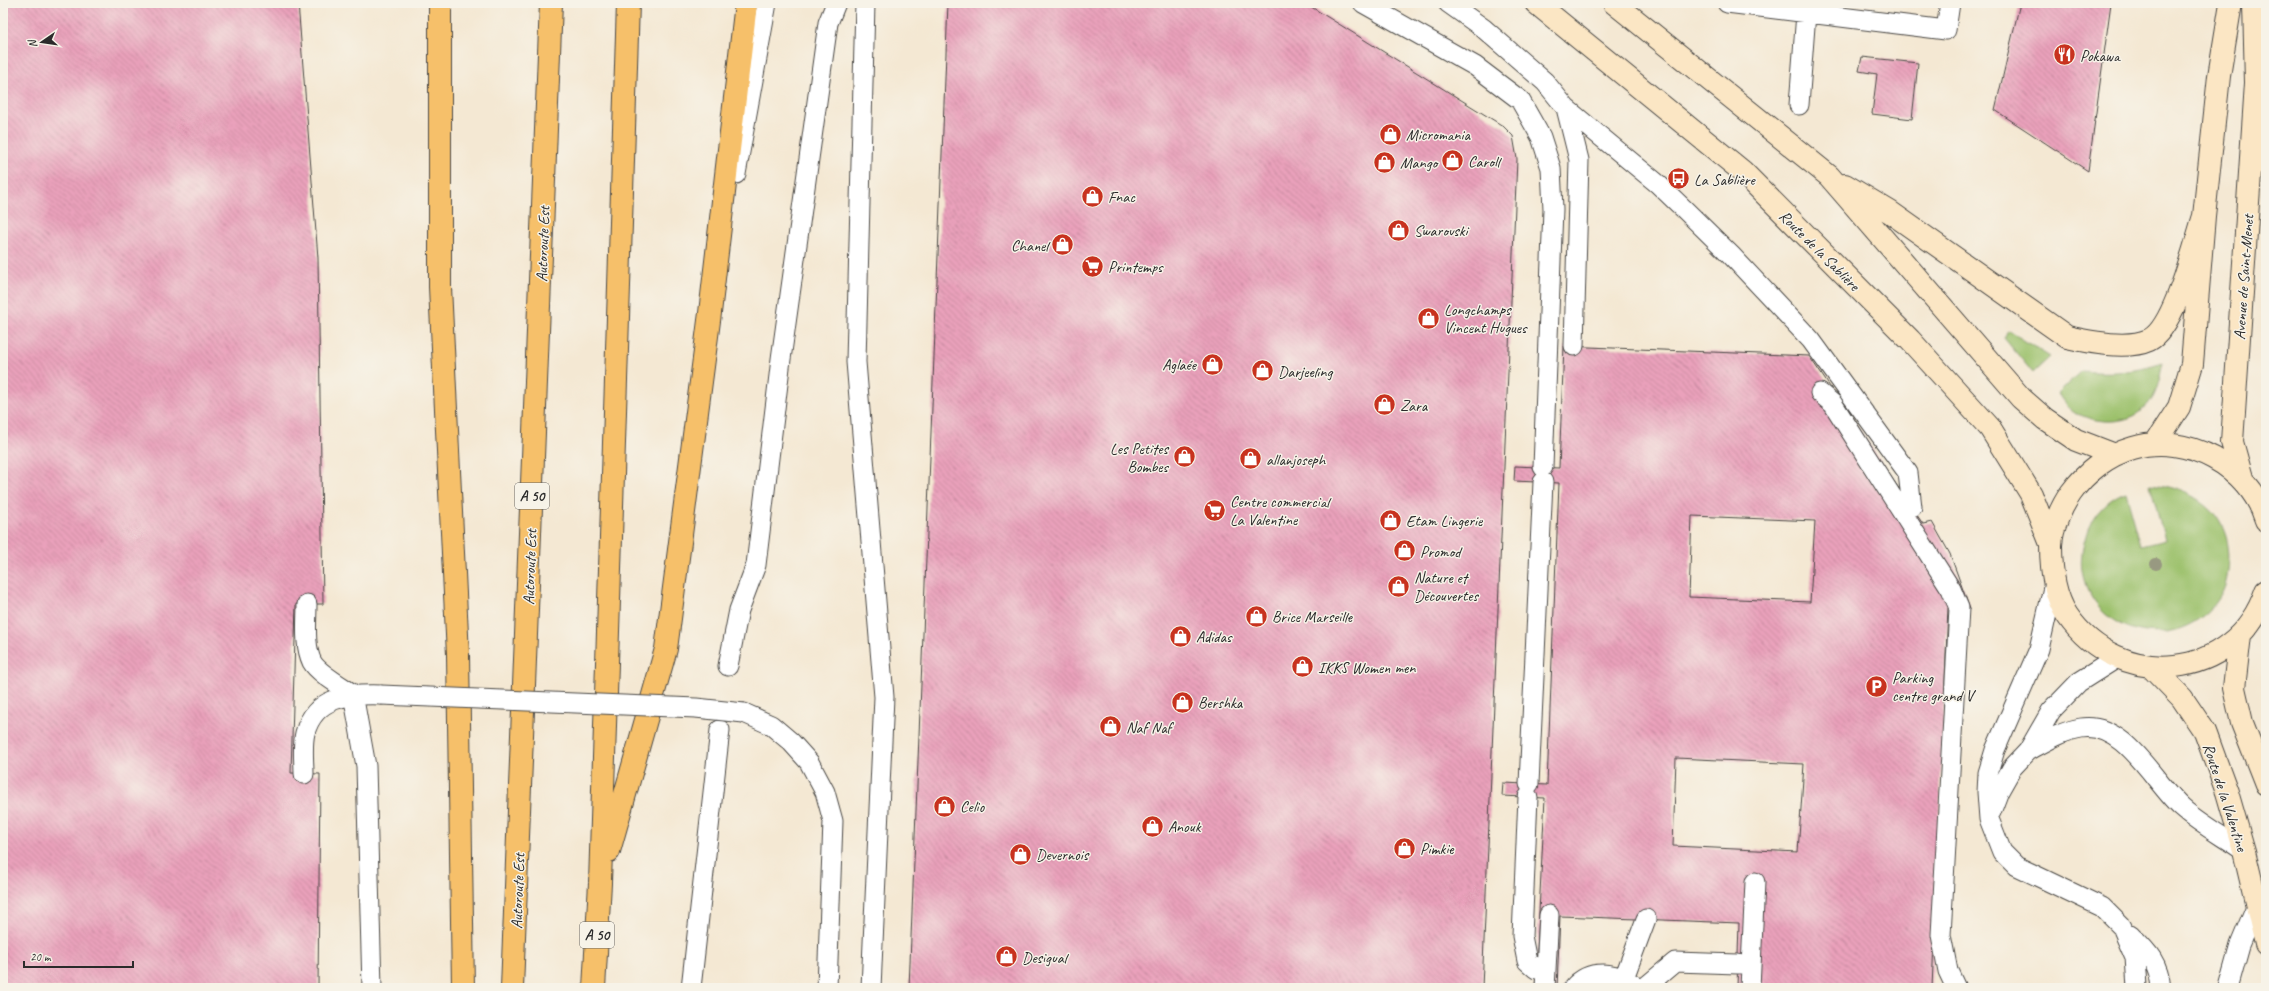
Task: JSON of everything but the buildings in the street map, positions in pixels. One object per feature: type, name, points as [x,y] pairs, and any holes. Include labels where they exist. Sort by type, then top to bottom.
[{"type":"highway","points":[[440,3],[440,286],[458,655],[463,988]]},
{"type":"highway","name":"Autoroute Est","points":[[512,988],[552,3]]},
{"type":"highway","name":"A 50","points":[[594,988],[600,883],[628,3]]},
{"type":"highway","points":[[600,883],[666,649],[710,313],[746,3]]},
{"type":"main road","name":"Route de la Sablière","points":[[1536,3],[1742,171],[1910,340],[1990,428],[2031,494],[2051,544]]},
{"type":"main road","points":[[1614,3],[1829,176],[1890,212],[2067,337],[2094,344],[2124,344],[2149,340],[2165,324],[2178,295],[2204,216]]},
{"type":"main road","points":[[2155,444],[2180,408],[2192,364],[2204,216],[2219,76],[2231,3]]},
{"type":"main road","name":"Avenue de Saint-Menet","points":[[2242,478],[2232,442],[2256,83],[2254,3]]},
{"type":"main road","points":[[1829,176],[2021,398],[2045,420],[2076,440],[2114,455]]},
{"type":"main road","points":[[2266,520],[2262,507],[2242,478],[2217,459],[2187,447],[2155,444],[2134,448],[2114,455],[2084,476],[2061,507],[2051,544],[2054,583],[2067,614],[2088,640],[2117,658],[2152,667],[2176,667],[2200,661],[2221,651],[2240,636],[2260,608],[2266,591]]},
{"type":"main road","points":[[2240,636],[2234,688],[2242,723],[2266,784]]},
{"type":"main road","name":"Route de la Valentine","points":[[2152,667],[2182,698],[2205,732],[2227,792],[2244,851],[2266,944]]},
{"type":"lane","points":[[710,313],[767,3]]},
{"type":"lane","points":[[728,666],[739,610],[756,565],[781,359],[828,23],[836,3]]},
{"type":"lane","points":[[865,3],[856,362],[884,697],[871,988]]},
{"type":"lane","points":[[1363,3],[1475,66],[1520,100],[1541,137],[1551,168],[1553,209],[1543,474],[1522,936],[1527,961],[1536,969]]},
{"type":"lane","points":[[1448,3],[1483,28],[1517,57],[1545,82],[1566,108],[1658,184],[1731,255],[1811,340],[1908,473],[1912,507]]},
{"type":"lane","points":[[1727,3],[1946,30],[1950,3]]},
{"type":"lane","points":[[1800,105],[1806,13]]},
{"type":"lane","points":[[1566,108],[1579,160],[1574,346]]},
{"type":"lane","points":[[1820,393],[1832,404],[1952,589],[1958,608],[1941,935],[1948,971],[1956,988]]},
{"type":"lane","points":[[2054,583],[2039,649],[1995,750],[1988,773],[1987,792],[1989,819],[2002,852],[2016,866],[2102,907],[2150,955],[2160,976],[2161,988]]},
{"type":"lane","points":[[307,604],[307,637],[312,662],[335,682],[353,694],[366,766],[372,988]]},
{"type":"lane","points":[[1989,819],[1999,791],[2012,768],[2028,751],[2051,711],[2079,682],[2117,658]]},
{"type":"lane","points":[[304,774],[305,734],[314,712],[328,702],[353,694],[688,708],[744,713],[771,724],[792,742],[809,762],[825,792],[833,821],[827,988]]},
{"type":"lane","points":[[2028,751],[2060,734],[2082,728],[2100,730],[2117,738],[2139,756],[2162,788],[2183,809],[2244,851]]},
{"type":"lane","points":[[691,988],[720,730]]},
{"type":"lane","points":[[1750,988],[1755,882]]},
{"type":"lane","points":[[2228,988],[2240,945],[2257,904]]},
{"type":"lane","points":[[1550,915],[1558,988],[1588,977],[1602,974],[1617,975],[1631,983],[1646,919]]},
{"type":"lane","points":[[2122,927],[2135,957],[2137,988]]},
{"type":"lane","points":[[1644,988],[1675,962],[1738,964]]},
{"type":"green space","points":[[2008,330],[2050,357],[2033,373],[2004,338]]},
{"type":"green space","points":[[2163,363],[2157,387],[2151,401],[2143,410],[2134,416],[2122,420],[2098,420],[2076,413],[2067,406],[2058,394],[2082,371],[2123,372]]},
{"type":"green space","points":[[2150,484],[2170,488],[2188,494],[2203,503],[2214,514],[2223,528],[2228,543],[2229,562],[2226,582],[2223,592],[2218,600],[2204,615],[2187,626],[2168,632],[2149,632],[2131,629],[2114,620],[2099,608],[2088,591],[2082,571],[2081,561],[2083,547],[2089,526],[2102,508],[2120,494],[2126,492],[2141,546],[2165,540]]},
{"type":"place","name":"Pokawa","points":[[2064,55]]},
{"type":"place","name":"Micromania","points":[[1391,134]]},
{"type":"place","name":"Caroll","points":[[1452,161]]},
{"type":"place","name":"Mango","points":[[1384,162]]},
{"type":"place","name":"La Sablière","points":[[1678,179]]},
{"type":"place","name":"Fnac","points":[[1093,196]]},
{"type":"place","name":"Swarovski","points":[[1399,230]]},
{"type":"place","name":"Chanel","points":[[1063,245]]},
{"type":"place","name":"Printemps","points":[[1093,266]]},
{"type":"place","name":"Longchamps Vincent Hugues","points":[[1429,318]]},
{"type":"place","name":"Aglaée","points":[[1212,364]]},
{"type":"place","name":"Darjeeling","points":[[1263,371]]},
{"type":"place","name":"Zara","points":[[1384,405]]},
{"type":"place","name":"Les Petites Bombes","points":[[1184,457]]},
{"type":"place","name":"allanjoseph","points":[[1250,459]]},
{"type":"place","name":"Centre commercial La Valentine","points":[[1215,510]]},
{"type":"place","name":"Etam Lingerie","points":[[1390,520]]},
{"type":"place","name":"Promod","points":[[1404,551]]},
{"type":"place","name":"Nature et Découvertes","points":[[1398,586]]},
{"type":"place","name":"Brice Marseille","points":[[1257,616]]},
{"type":"place","name":"Adidas","points":[[1180,636]]},
{"type":"place","name":"IKKS Women men","points":[[1303,667]]},
{"type":"place","name":"Parking centre grand V","points":[[1876,686]]},
{"type":"place","name":"Bershka","points":[[1183,702]]},
{"type":"place","name":"Naf Naf","points":[[1110,727]]},
{"type":"place","name":"Celio","points":[[944,806]]},
{"type":"place","name":"Anouk","points":[[1152,826]]},
{"type":"place","name":"Pimkie","points":[[1405,848]]},
{"type":"place","name":"Devernois","points":[[1021,854]]},
{"type":"place","name":"Desigual","points":[[1006,957]]}]
